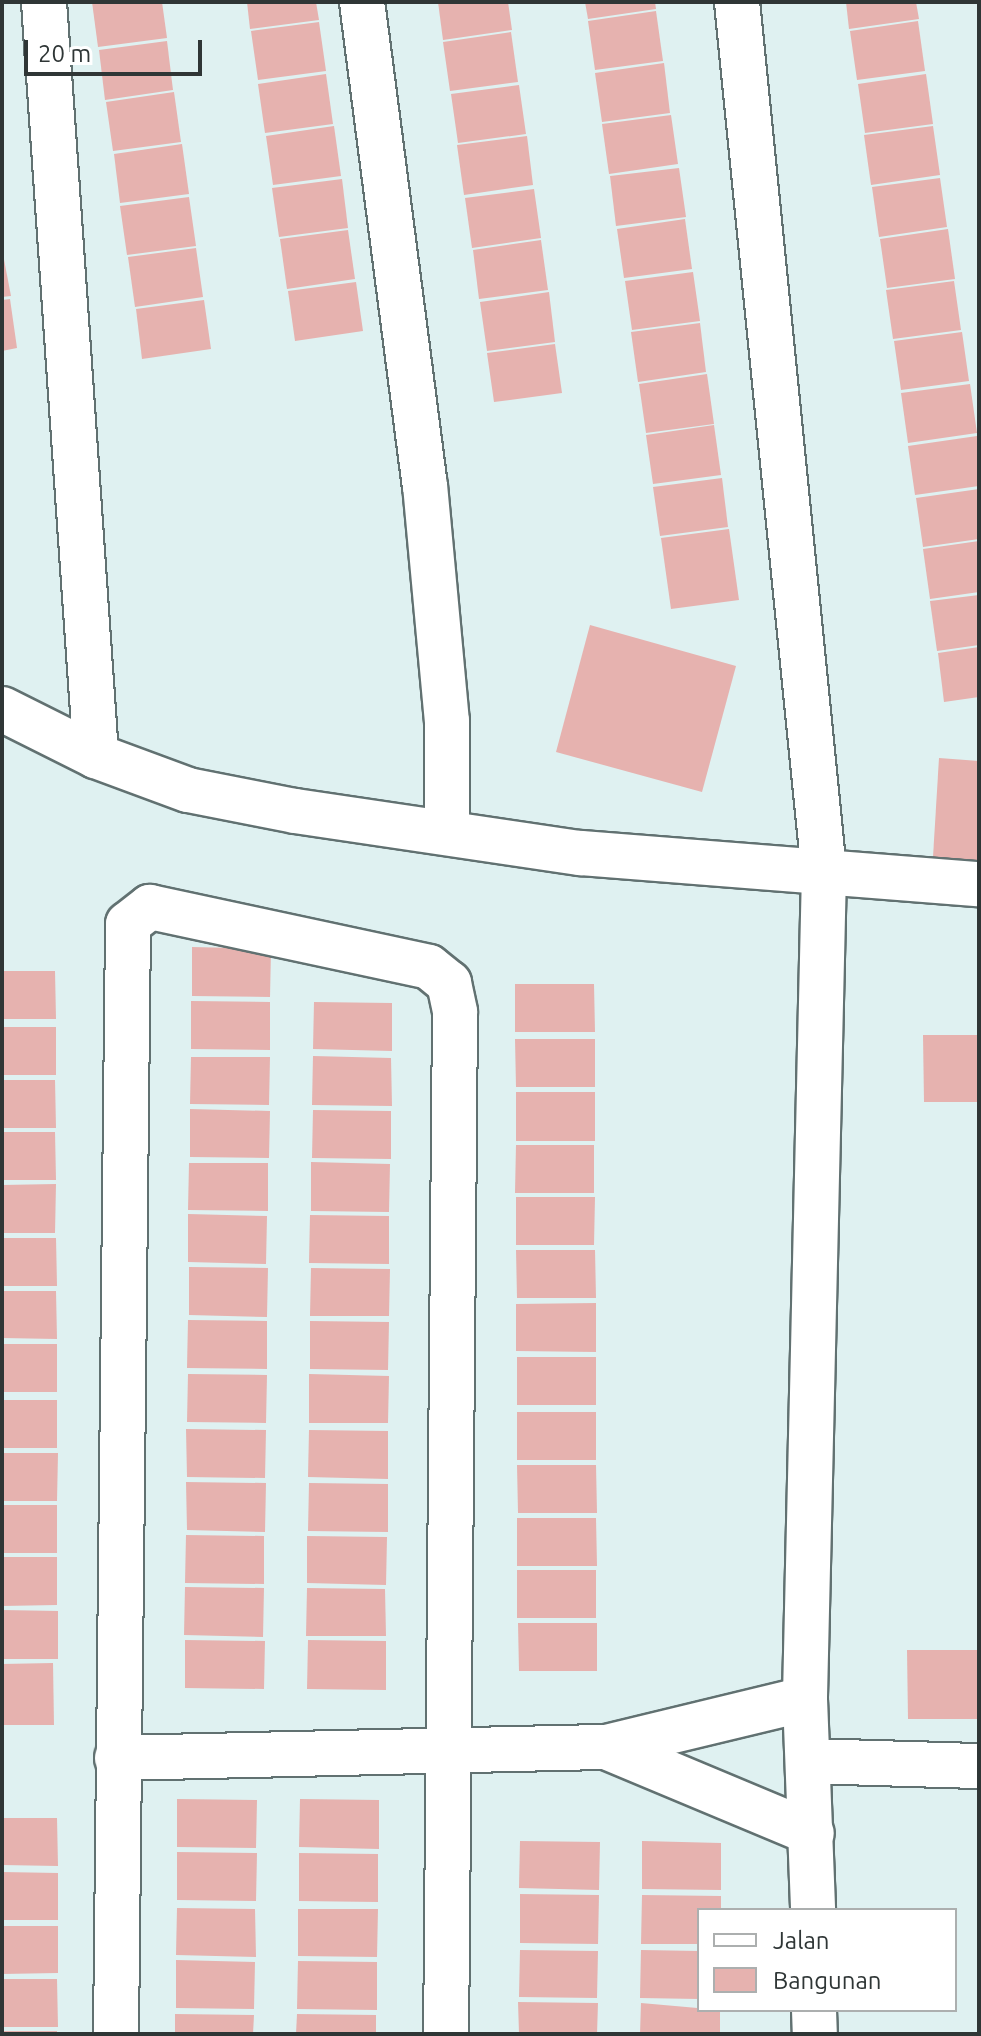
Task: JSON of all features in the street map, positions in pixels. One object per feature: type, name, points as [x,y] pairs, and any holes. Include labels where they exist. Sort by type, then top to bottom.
[{"type":"street","points":[[44,2],[96,756]]},
{"type":"street","points":[[362,2],[425,485],[447,721],[447,829]]},
{"type":"street","points":[[737,2],[824,872],[827,986],[805,1699],[813,1908]]},
{"type":"street","points":[[2,709],[96,756],[203,793],[447,829],[581,853],[979,884]]},
{"type":"street","points":[[116,2034],[128,924],[150,907],[429,967],[449,983],[455,1012],[446,2034]]},
{"type":"street","points":[[117,1758],[606,1747],[805,1699]]},
{"type":"street","points":[[606,1747],[812,1833]]},
{"type":"street","points":[[808,1761],[979,1766]]},
{"type":"street","points":[[814,2012],[815,2034]]},
{"type":"building","points":[[92,2],[162,2],[167,38],[98,47]]},
{"type":"building","points":[[247,2],[316,2],[319,20],[250,29]]},
{"type":"building","points":[[438,2],[508,2],[512,30],[443,40]]},
{"type":"building","points":[[585,2],[655,2],[656,9],[588,19]]},
{"type":"building","points":[[846,2],[916,2],[919,19],[849,29]]},
{"type":"building","points":[[656,11],[663,61],[595,70],[588,21]]},
{"type":"building","points":[[918,21],[925,71],[857,80],[850,31]]},
{"type":"building","points":[[319,22],[326,71],[258,80],[251,31]]},
{"type":"building","points":[[511,32],[518,82],[450,91],[443,42]]},
{"type":"building","points":[[167,41],[173,90],[105,100],[99,50]]},
{"type":"building","points":[[664,63],[670,113],[602,122],[595,73]]},
{"type":"building","points":[[326,74],[333,124],[265,133],[258,84]]},
{"type":"building","points":[[926,74],[933,124],[865,133],[858,84]]},
{"type":"building","points":[[519,85],[526,134],[458,143],[451,94]]},
{"type":"building","points":[[174,92],[181,142],[113,151],[106,102]]},
{"type":"building","points":[[671,115],[678,164],[609,174],[602,124]]},
{"type":"building","points":[[334,126],[341,176],[273,185],[266,136]]},
{"type":"building","points":[[933,126],[940,175],[871,185],[864,135]]},
{"type":"building","points":[[527,136],[533,185],[464,195],[457,145]]},
{"type":"building","points":[[182,144],[189,194],[120,203],[114,154]]},
{"type":"building","points":[[679,168],[686,217],[616,226],[610,176]]},
{"type":"building","points":[[940,178],[947,227],[879,237],[872,187]]},
{"type":"building","points":[[342,179],[348,228],[279,237],[272,188]]},
{"type":"building","points":[[534,189],[541,238],[472,248],[465,198]]},
{"type":"building","points":[[189,197],[196,246],[127,255],[120,206]]},
{"type":"building","points":[[685,219],[692,269],[624,278],[617,229]]},
{"type":"building","points":[[948,229],[955,279],[887,288],[880,239]]},
{"type":"building","points":[[348,230],[355,279],[287,289],[280,239]]},
{"type":"building","points":[[541,240],[548,290],[479,299],[473,250]]},
{"type":"building","points":[[196,248],[203,297],[135,307],[128,257]]},
{"type":"building","points":[[2,249],[11,296],[2,297]]},
{"type":"building","points":[[693,272],[700,321],[632,330],[625,281]]},
{"type":"building","points":[[954,281],[961,330],[893,339],[886,290]]},
{"type":"building","points":[[356,282],[363,331],[295,341],[288,291]]},
{"type":"building","points":[[549,292],[555,342],[487,351],[480,302]]},
{"type":"building","points":[[10,299],[17,348],[2,351],[2,300]]},
{"type":"building","points":[[204,300],[211,349],[142,359],[136,309]]},
{"type":"building","points":[[700,323],[706,372],[638,382],[631,332]]},
{"type":"building","points":[[962,332],[969,381],[901,390],[894,341]]},
{"type":"building","points":[[555,344],[562,393],[494,402],[487,353]]},
{"type":"building","points":[[707,374],[714,424],[646,433],[639,384]]},
{"type":"building","points":[[970,384],[977,433],[908,443],[901,393]]},
{"type":"building","points":[[714,425],[721,475],[653,484],[646,435]]},
{"type":"building","points":[[977,436],[979,486],[915,495],[908,446]]},
{"type":"building","points":[[722,478],[728,527],[660,536],[653,487]]},
{"type":"building","points":[[979,489],[979,539],[923,547],[916,498]]},
{"type":"building","points":[[729,529],[739,600],[671,609],[661,538]]},
{"type":"building","points":[[979,541],[979,592],[930,599],[923,549]]},
{"type":"building","points":[[979,595],[979,645],[937,651],[930,601]]},
{"type":"building","points":[[590,625],[736,666],[702,792],[556,752]]},
{"type":"building","points":[[979,647],[979,697],[944,702],[938,653]]},
{"type":"building","points":[[939,758],[979,761],[978,861],[933,857]]},
{"type":"building","points":[[192,947],[271,949],[270,997],[192,996]]},
{"type":"building","points":[[2,971],[55,971],[56,1019],[2,1019]]},
{"type":"building","points":[[515,984],[594,984],[595,1032],[515,1032]]},
{"type":"building","points":[[191,1001],[270,1002],[270,1050],[191,1049]]},
{"type":"building","points":[[314,1002],[392,1003],[392,1051],[313,1049]]},
{"type":"building","points":[[2,1027],[56,1027],[56,1075],[2,1075]]},
{"type":"building","points":[[923,1035],[979,1035],[979,1102],[924,1102]]},
{"type":"building","points":[[515,1039],[595,1039],[595,1087],[516,1087]]},
{"type":"building","points":[[313,1056],[391,1058],[392,1106],[312,1105]]},
{"type":"building","points":[[191,1057],[270,1057],[269,1105],[190,1104]]},
{"type":"building","points":[[2,1080],[55,1080],[56,1128],[2,1128]]},
{"type":"building","points":[[516,1092],[595,1092],[595,1141],[516,1141]]},
{"type":"building","points":[[190,1109],[270,1111],[269,1158],[190,1157]]},
{"type":"building","points":[[313,1110],[391,1111],[391,1159],[312,1158]]},
{"type":"building","points":[[2,1132],[55,1132],[56,1180],[2,1180]]},
{"type":"building","points":[[516,1145],[594,1145],[594,1193],[515,1193]]},
{"type":"building","points":[[311,1162],[390,1164],[389,1212],[311,1211]]},
{"type":"building","points":[[189,1163],[268,1163],[268,1211],[188,1210]]},
{"type":"building","points":[[56,1184],[55,1233],[2,1233],[2,1185]]},
{"type":"building","points":[[516,1197],[595,1197],[594,1245],[516,1245]]},
{"type":"building","points":[[188,1214],[267,1216],[266,1264],[188,1262]]},
{"type":"building","points":[[310,1215],[389,1216],[389,1264],[309,1263]]},
{"type":"building","points":[[2,1238],[56,1238],[57,1286],[2,1286]]},
{"type":"building","points":[[516,1250],[595,1250],[596,1298],[517,1298]]},
{"type":"building","points":[[189,1267],[268,1268],[267,1317],[189,1315]]},
{"type":"building","points":[[311,1268],[390,1269],[389,1316],[310,1316]]},
{"type":"building","points":[[2,1291],[56,1291],[57,1339],[2,1338]]},
{"type":"building","points":[[596,1303],[596,1352],[516,1351],[516,1304]]},
{"type":"building","points":[[188,1320],[267,1321],[267,1369],[187,1368]]},
{"type":"building","points":[[310,1321],[389,1322],[388,1370],[310,1369]]},
{"type":"building","points":[[2,1344],[57,1344],[57,1392],[2,1392]]},
{"type":"building","points":[[517,1357],[596,1357],[596,1405],[517,1405]]},
{"type":"building","points":[[188,1374],[267,1375],[266,1423],[187,1422]]},
{"type":"building","points":[[309,1374],[389,1376],[388,1423],[309,1423]]},
{"type":"building","points":[[2,1400],[57,1400],[57,1448],[2,1448]]},
{"type":"building","points":[[517,1412],[596,1412],[596,1460],[517,1460]]},
{"type":"building","points":[[186,1429],[266,1430],[265,1478],[187,1477]]},
{"type":"building","points":[[309,1430],[388,1431],[388,1479],[308,1477]]},
{"type":"building","points":[[2,1453],[58,1453],[57,1501],[2,1501]]},
{"type":"building","points":[[517,1465],[596,1465],[597,1513],[518,1513]]},
{"type":"building","points":[[186,1482],[266,1483],[265,1532],[187,1530]]},
{"type":"building","points":[[309,1483],[388,1484],[388,1532],[308,1531]]},
{"type":"building","points":[[2,1505],[57,1505],[57,1553],[2,1553]]},
{"type":"building","points":[[517,1518],[596,1518],[597,1566],[517,1566]]},
{"type":"building","points":[[186,1535],[264,1536],[264,1584],[185,1583]]},
{"type":"building","points":[[307,1536],[387,1537],[386,1585],[307,1583]]},
{"type":"building","points":[[2,1557],[57,1557],[57,1605],[2,1606]]},
{"type":"building","points":[[517,1570],[596,1570],[596,1618],[517,1618]]},
{"type":"building","points":[[185,1587],[264,1588],[263,1637],[184,1635]]},
{"type":"building","points":[[307,1588],[385,1589],[386,1636],[306,1636]]},
{"type":"building","points":[[2,1610],[58,1611],[58,1659],[2,1659]]},
{"type":"building","points":[[518,1623],[597,1623],[597,1671],[519,1671]]},
{"type":"building","points":[[185,1640],[265,1641],[264,1689],[185,1688]]},
{"type":"building","points":[[308,1640],[386,1641],[386,1690],[307,1689]]},
{"type":"building","points":[[907,1650],[979,1650],[979,1719],[908,1719]]},
{"type":"building","points":[[53,1663],[54,1725],[2,1725],[2,1664]]},
{"type":"building","points":[[177,1799],[257,1800],[256,1848],[177,1847]]},
{"type":"building","points":[[300,1799],[379,1800],[379,1849],[299,1847]]},
{"type":"building","points":[[2,1818],[57,1818],[58,1866],[2,1865]]},
{"type":"building","points":[[520,1841],[600,1842],[599,1890],[519,1888]]},
{"type":"building","points":[[642,1841],[721,1843],[721,1890],[642,1889]]},
{"type":"building","points":[[177,1852],[257,1853],[256,1901],[177,1900]]},
{"type":"building","points":[[299,1853],[378,1854],[378,1902],[299,1901]]},
{"type":"building","points":[[2,1872],[58,1873],[58,1920],[2,1920]]},
{"type":"building","points":[[520,1894],[599,1895],[598,1944],[520,1943]]},
{"type":"building","points":[[642,1895],[721,1896],[721,1908],[697,1908],[697,1944],[641,1944]]},
{"type":"building","points":[[177,1908],[255,1909],[256,1957],[176,1955]]},
{"type":"building","points":[[298,1909],[378,1909],[377,1957],[298,1956]]},
{"type":"building","points":[[2,1926],[58,1926],[58,1973],[2,1974]]},
{"type":"building","points":[[520,1950],[598,1951],[597,1998],[519,1997]]},
{"type":"building","points":[[641,1950],[697,1951],[697,1999],[640,1998]]},
{"type":"building","points":[[176,1960],[255,1962],[254,2009],[176,2008]]},
{"type":"building","points":[[298,1961],[377,1962],[377,2010],[297,2009]]},
{"type":"building","points":[[2,1979],[57,1979],[58,2027],[2,2027]]},
{"type":"building","points":[[518,2002],[598,2003],[597,2034],[519,2034]]},
{"type":"building","points":[[641,2003],[697,2008],[697,2012],[720,2012],[720,2034],[640,2034]]},
{"type":"building","points":[[175,2014],[254,2015],[253,2034],[175,2034]]},
{"type":"building","points":[[297,2014],[376,2015],[376,2034],[296,2034]]},
{"type":"building","points":[[2,2031],[57,2031],[57,2034],[2,2034]]}]
